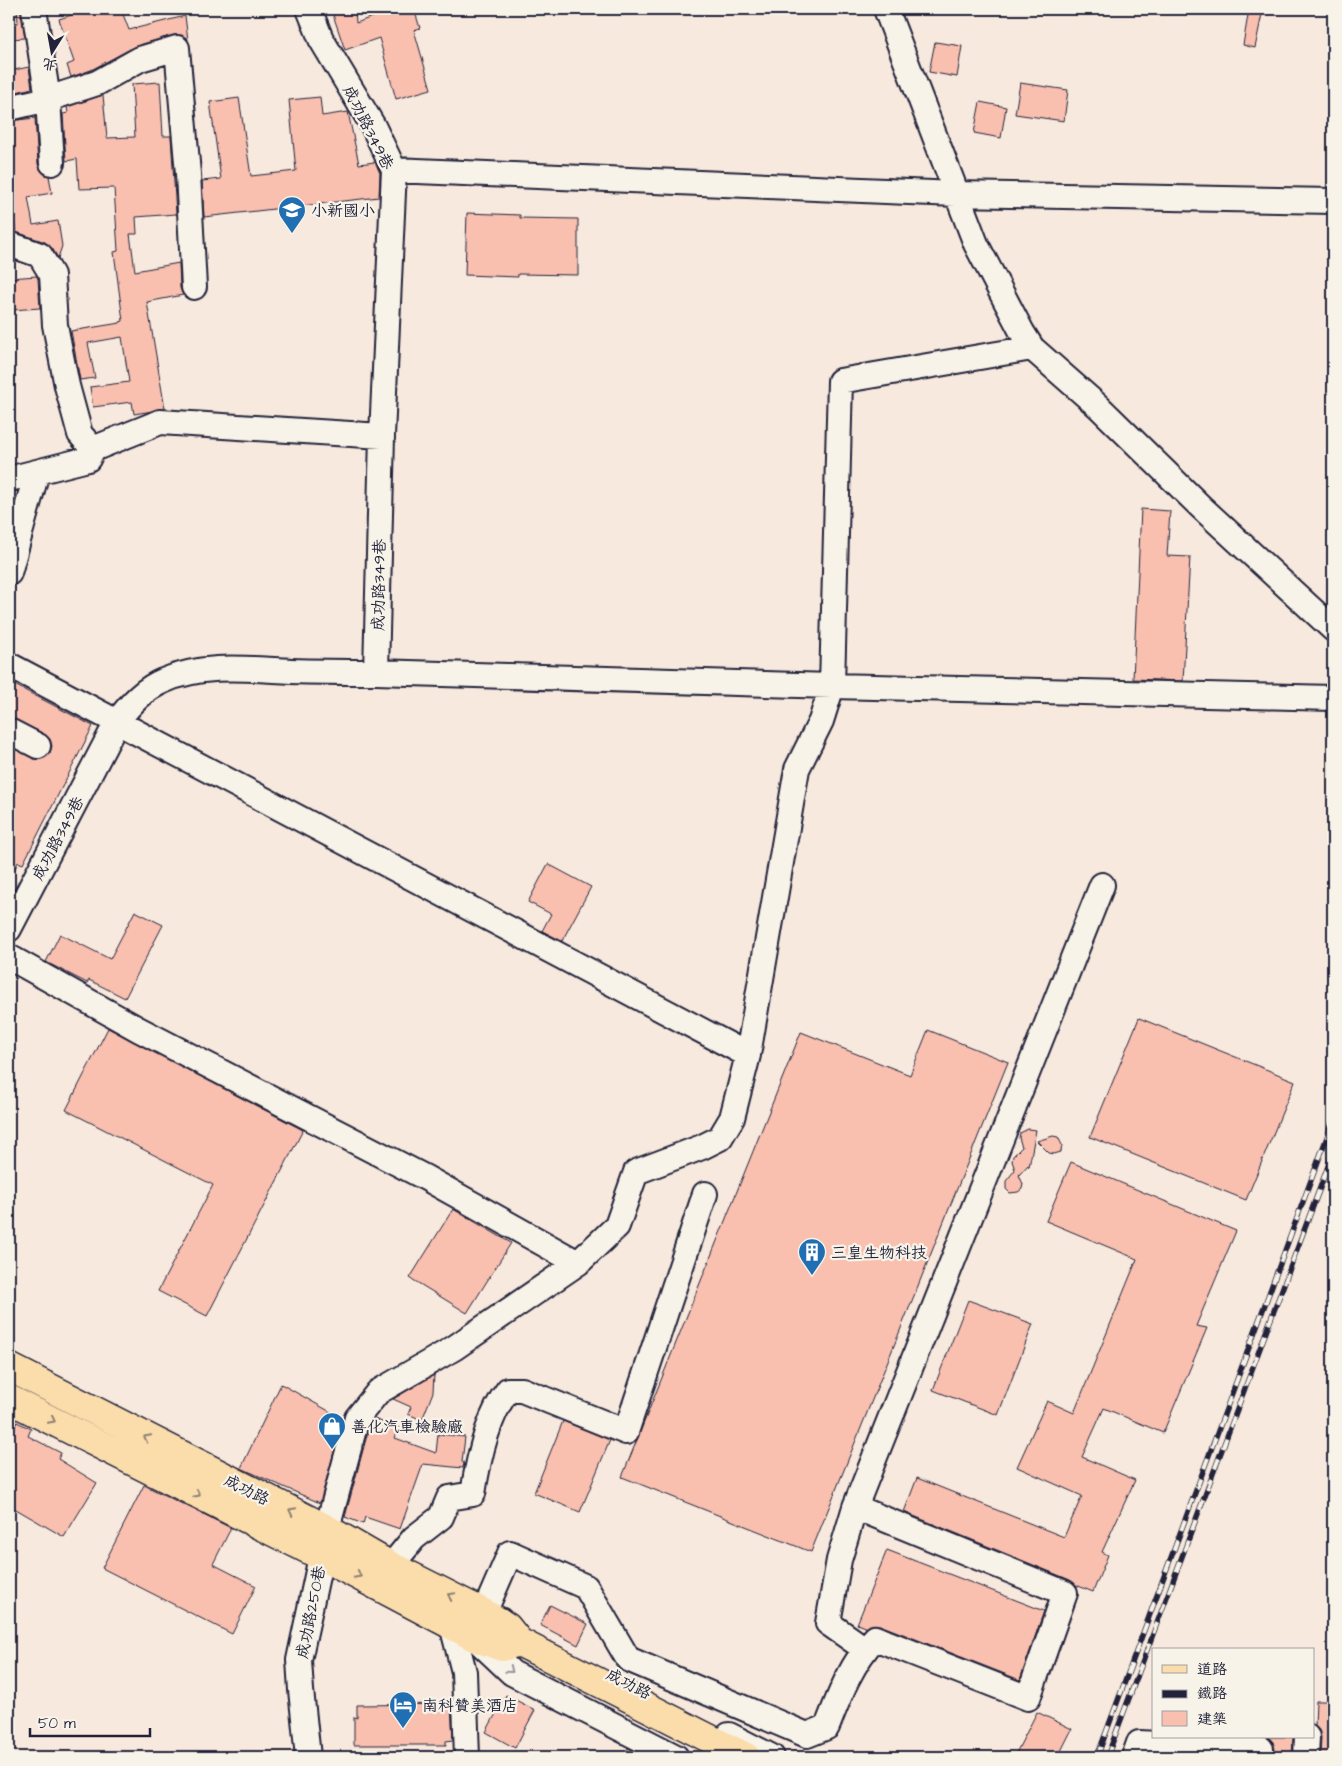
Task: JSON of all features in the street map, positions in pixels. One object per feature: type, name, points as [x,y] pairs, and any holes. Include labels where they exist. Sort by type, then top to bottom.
[{"type":"main road","name":"成功路","points":[[9,1367],[326,1529],[391,1566],[470,1625]]},
{"type":"main road","name":"成功路","points":[[9,1398],[321,1556],[470,1625],[507,1627],[519,1642],[746,1757]]},
{"type":"street","points":[[34,9],[48,99],[52,163]]},
{"type":"street","name":"成功路349巷","points":[[9,929],[118,722],[128,707],[143,694],[161,682],[198,670],[251,669],[376,672],[382,436],[394,170],[373,126],[321,39],[309,9]]},
{"type":"street","points":[[886,9],[976,244],[1032,348],[1099,408],[1201,507],[1333,629]]},
{"type":"street","points":[[9,108],[48,99],[97,83],[140,59],[177,48],[188,174],[194,287]]},
{"type":"street","points":[[394,170],[956,194],[1333,201]]},
{"type":"street","points":[[9,244],[40,254],[52,275],[55,325],[67,386],[80,434],[93,449]]},
{"type":"street","name":"成功路250巷","points":[[308,1757],[300,1660],[326,1529],[357,1418],[378,1392],[454,1348],[578,1263],[617,1226],[636,1172],[702,1148],[720,1138],[732,1118],[748,1055],[797,769],[821,721],[832,686],[840,381],[1032,348]]},
{"type":"street","points":[[9,479],[88,459],[93,449],[160,422],[382,436]]},
{"type":"street","points":[[9,573],[37,472]]},
{"type":"street","points":[[9,665],[748,1055]]},
{"type":"street","points":[[376,672],[832,686],[1333,698]]},
{"type":"street","points":[[9,731],[38,746]]},
{"type":"street","points":[[865,1649],[828,1623],[839,1560],[855,1507],[1102,885]]},
{"type":"street","points":[[9,957],[138,1028],[426,1178],[578,1263]]},
{"type":"street","points":[[391,1566],[414,1538],[441,1517],[449,1498],[473,1494],[478,1465],[497,1404],[508,1390],[522,1390],[626,1432],[705,1194]]},
{"type":"street","points":[[467,1757],[464,1672],[470,1625],[510,1553],[586,1587],[628,1659],[807,1735],[827,1727],[839,1696],[865,1649],[875,1638],[1028,1698],[1065,1593],[855,1507]]},
{"type":"street","name":"成功路","points":[[470,1625],[512,1673],[676,1757]]},
{"type":"street","name":"成功路","points":[[470,1625],[527,1631],[772,1757]]},
{"type":"street","points":[[1306,1757],[1307,1738]]},
{"type":"street","points":[[1134,1757],[1139,1743],[1261,1749]]},
{"type":"building","points":[[17,9],[21,9],[25,38],[9,39],[9,23],[18,23]]},
{"type":"building","points":[[91,9],[121,9],[129,30],[185,16],[188,40],[182,35],[174,35],[136,46],[91,70],[71,77],[67,65],[74,62],[59,19]]},
{"type":"building","points":[[331,9],[355,9],[356,23],[386,12],[388,16],[414,9],[420,28],[414,30],[431,89],[396,99],[379,38],[345,50]]},
{"type":"building","points":[[1249,9],[1263,9],[1255,48],[1243,45]]},
{"type":"building","points":[[935,42],[962,46],[957,77],[929,72]]},
{"type":"building","points":[[29,67],[32,88],[9,94],[9,71]]},
{"type":"building","points":[[160,82],[163,136],[171,136],[176,214],[136,217],[137,234],[130,234],[135,271],[179,263],[180,288],[183,295],[147,302],[165,409],[134,414],[132,402],[93,407],[90,387],[129,382],[122,337],[88,343],[95,378],[80,380],[71,331],[123,321],[114,252],[118,251],[114,188],[79,189],[77,159],[66,161],[63,114],[68,113],[67,107],[103,95],[107,138],[135,137],[132,84]]},
{"type":"building","points":[[1020,83],[1068,90],[1064,121],[1015,114]]},
{"type":"building","points":[[320,97],[322,116],[348,112],[359,164],[375,162],[380,173],[379,197],[204,217],[202,181],[221,179],[210,102],[239,98],[251,176],[296,171],[289,100]]},
{"type":"building","points":[[980,102],[1006,107],[1001,138],[974,133]]},
{"type":"building","points":[[35,118],[38,164],[41,171],[49,176],[52,193],[28,197],[33,225],[58,221],[62,246],[58,258],[52,248],[45,242],[16,232],[9,193],[9,182],[13,181],[9,149],[9,121]]},
{"type":"building","points":[[467,213],[520,215],[520,218],[578,219],[578,275],[518,274],[518,277],[465,275]]},
{"type":"building","points":[[37,276],[40,308],[12,310],[9,278]]},
{"type":"building","points":[[1141,509],[1170,511],[1167,556],[1190,557],[1183,681],[1133,679]]},
{"type":"building","points":[[9,682],[93,726],[23,864],[18,862],[9,881],[9,746],[38,760],[50,753],[52,746],[50,739],[44,734],[9,717]]},
{"type":"building","points":[[548,864],[591,887],[562,941],[542,931],[551,914],[528,902]]},
{"type":"building","points":[[135,911],[163,925],[125,998],[89,980],[87,983],[46,962],[60,934],[110,959]]},
{"type":"building","points":[[1139,1018],[1295,1081],[1246,1200],[1090,1137]]},
{"type":"building","points":[[108,1028],[303,1130],[207,1316],[158,1291],[213,1185],[66,1110]]},
{"type":"building","name":"三皇生物科技","points":[[928,1030],[1008,1062],[811,1552],[622,1477],[801,1032],[910,1075]]},
{"type":"building","points":[[1028,1129],[1036,1130],[1029,1167],[1028,1165],[1019,1175],[1023,1184],[1022,1189],[1018,1192],[1010,1193],[1006,1189],[1006,1181],[1015,1170],[1012,1161],[1013,1156],[1022,1147],[1019,1138],[1020,1133]]},
{"type":"building","points":[[1053,1136],[1058,1137],[1062,1145],[1061,1152],[1054,1154],[1049,1153],[1037,1141]]},
{"type":"building","points":[[1071,1162],[1236,1231],[1196,1326],[1207,1328],[1163,1433],[1104,1408],[1082,1457],[1135,1480],[1102,1552],[1108,1555],[1093,1592],[1076,1585],[1070,1580],[904,1512],[917,1478],[1064,1537],[1082,1496],[1017,1467],[1047,1401],[1074,1413],[1137,1259],[1046,1221]]},
{"type":"building","points":[[453,1209],[511,1243],[467,1313],[410,1278]]},
{"type":"building","points":[[968,1300],[1033,1324],[998,1415],[933,1390]]},
{"type":"building","points":[[434,1375],[433,1392],[422,1420],[408,1414],[411,1407],[393,1399]]},
{"type":"building","points":[[281,1384],[343,1419],[320,1503],[241,1468]]},
{"type":"building","points":[[374,1419],[399,1428],[395,1438],[436,1453],[438,1434],[465,1437],[463,1468],[423,1464],[400,1529],[365,1517],[363,1524],[345,1517],[370,1424]]},
{"type":"building","points":[[563,1421],[610,1440],[580,1512],[534,1493]]},
{"type":"building","points":[[17,1422],[31,1429],[28,1436],[61,1453],[58,1459],[97,1483],[64,1537],[9,1505],[9,1439]]},
{"type":"building","points":[[144,1485],[231,1528],[213,1564],[256,1586],[232,1634],[102,1568]]},
{"type":"building","points":[[887,1550],[1044,1611],[1020,1680],[880,1625],[872,1625],[867,1628],[857,1624]]},
{"type":"building","points":[[550,1605],[588,1624],[578,1645],[540,1625]]},
{"type":"building","points":[[506,1695],[535,1710],[515,1748],[486,1732]]},
{"type":"building","points":[[1316,1701],[1333,1701],[1333,1757],[1320,1757],[1321,1737],[1319,1730],[1315,1726]]},
{"type":"building","name":"南科贊美酒店","points":[[451,1704],[453,1740],[446,1741],[446,1745],[354,1745],[354,1717],[357,1718],[357,1705]]},
{"type":"building","points":[[1037,1712],[1072,1729],[1058,1757],[1014,1757]]},
{"type":"building","points":[[1269,1738],[1293,1738],[1292,1757],[1272,1757],[1275,1749],[1273,1742]]},
{"type":"building","points":[[628,1748],[646,1757],[623,1757]]},
{"type":"railway","points":[[1097,1757],[1333,1121]]},
{"type":"railway","points":[[1107,1757],[1333,1153]]},
{"type":"place","name":"小新國小","points":[[292,234]]},
{"type":"place","name":"三皇生物科技","points":[[812,1276]]},
{"type":"place","name":"善化汽車檢驗廠","points":[[332,1450]]},
{"type":"place","name":"南科贊美酒店","points":[[403,1729]]}]
